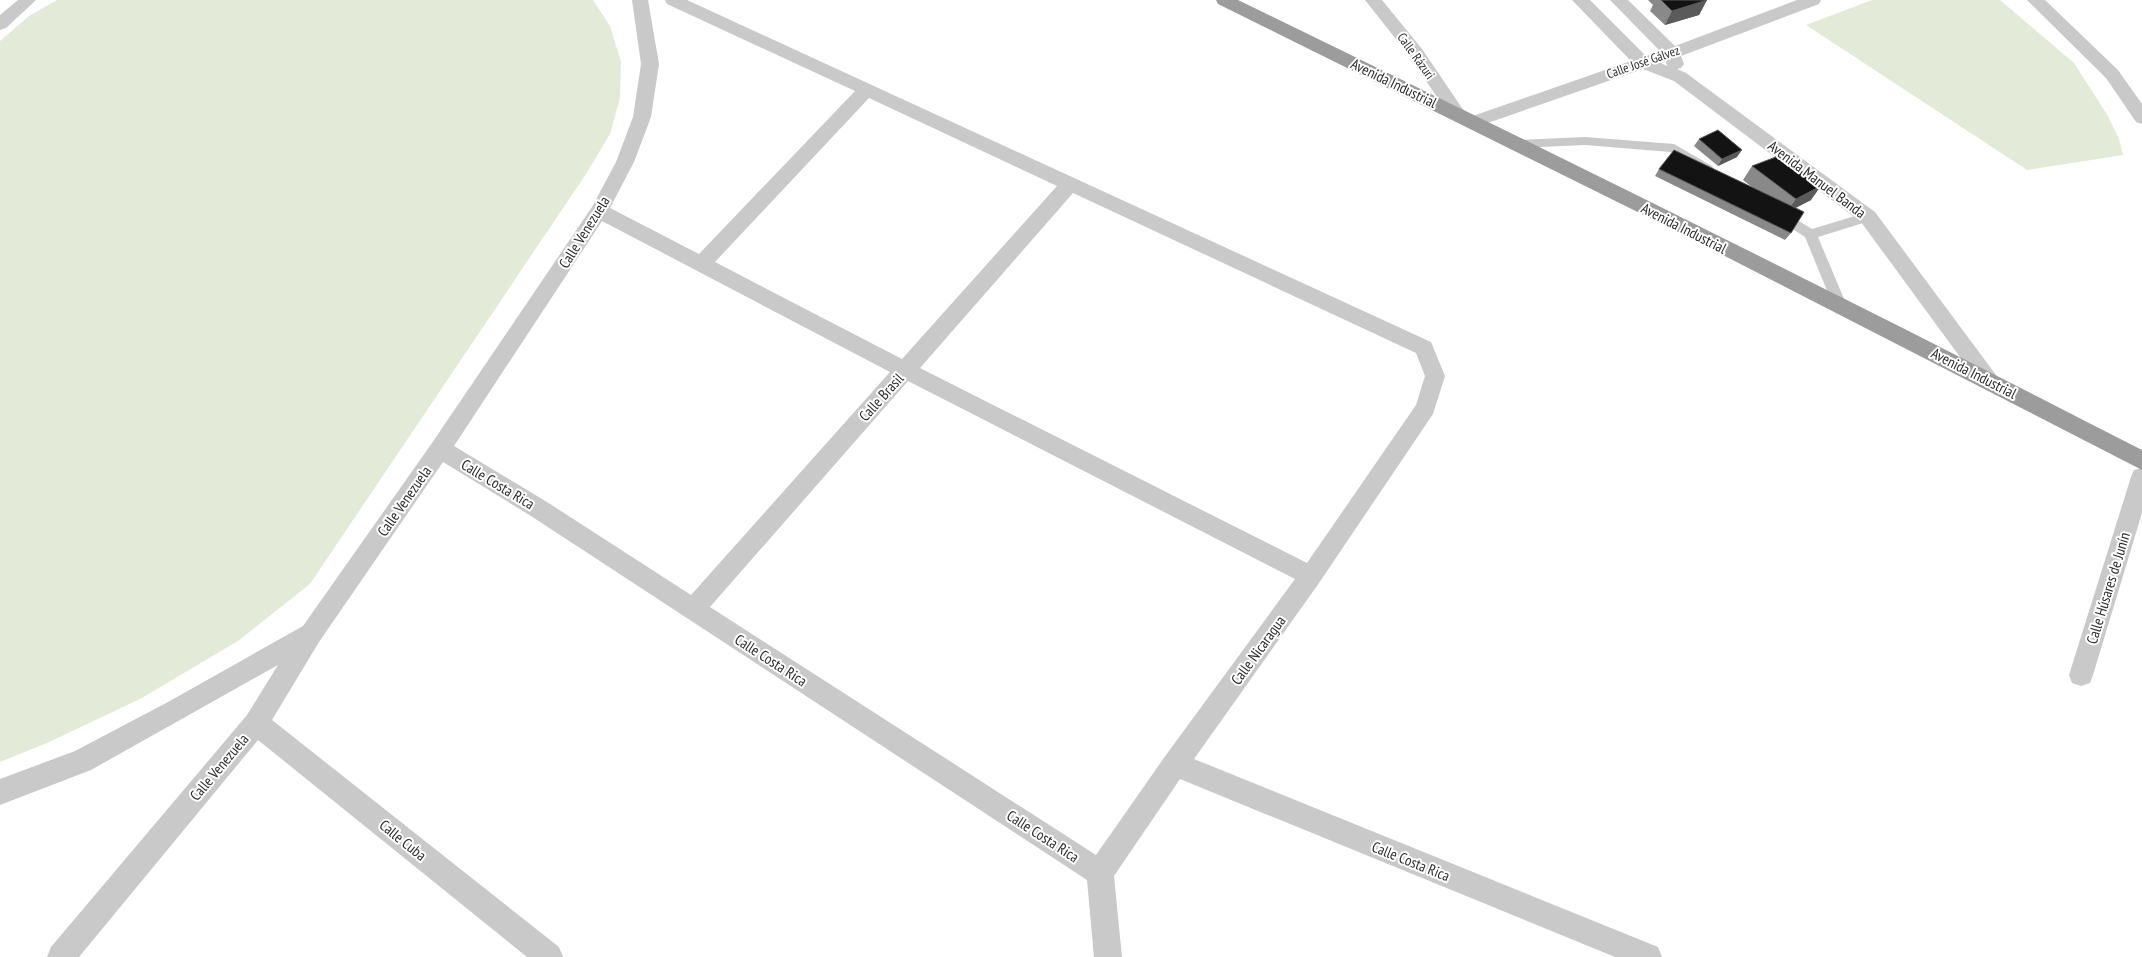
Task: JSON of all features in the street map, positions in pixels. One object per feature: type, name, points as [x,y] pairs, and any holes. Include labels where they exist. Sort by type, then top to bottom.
[{"type":"highway","name":"Avenida Industrial","points":[[1224,0],[1465,118],[1989,380],[2142,461]]},
{"type":"street","points":[[0,24],[28,0]]},
{"type":"street","name":"Calle Venezuela","points":[[61,957],[256,723],[311,634],[440,449],[599,211],[625,162],[642,117],[650,64],[640,0]]},
{"type":"street","points":[[673,0],[1069,185]]},
{"type":"street","name":"Calle Rázuri","points":[[1373,0],[1416,53],[1465,118]]},
{"type":"street","name":"Avenida Manuel Banda","points":[[1580,0],[1643,62],[1680,77],[1868,217],[1989,380]]},
{"type":"street","points":[[1618,0],[1672,53],[1680,77]]},
{"type":"street","name":"Calle José Gálvez","points":[[1465,118],[1672,53],[1790,3],[1813,0]]},
{"type":"street","points":[[2035,0],[2112,74],[2137,101],[2142,118]]},
{"type":"street","points":[[702,264],[866,90]]},
{"type":"street","name":"Calle Nicaragua","points":[[1069,185],[1424,348],[1435,376],[1426,408],[1311,576],[1175,764],[1100,873]]},
{"type":"street","name":"Calle Brasil","points":[[693,609],[1069,185]]},
{"type":"street","points":[[599,211],[905,370],[1311,576]]},
{"type":"street","name":"Calle Costa Rica","points":[[440,449],[539,509],[1100,873]]},
{"type":"street","name":"Calle Húsares de Junín","points":[[2081,675],[2142,477]]},
{"type":"street","points":[[0,792],[82,761],[177,710],[311,634]]},
{"type":"street","name":"Calle Cuba","points":[[256,723],[549,957]]},
{"type":"street","name":"Calle Costa Rica","points":[[1175,764],[1648,957]]},
{"type":"street","points":[[1100,873],[1108,957]]},
{"type":"lane","points":[[1516,144],[1585,141],[1674,148],[1719,176]]},
{"type":"lane","points":[[1771,209],[1810,234],[1840,306]]},
{"type":"lane","points":[[1810,234],[1868,217]]},
{"type":"green space","points":[[57,0],[593,0],[610,26],[621,62],[620,98],[610,134],[586,174],[310,584],[238,641],[140,699],[47,743],[0,762],[0,41],[29,16]]},
{"type":"green space","points":[[1872,0],[2000,0],[2074,63],[2108,116],[2119,139],[2123,155],[2027,170],[1806,25]]},
{"type":"building","points":[[1661,0],[1707,0],[1672,11]]},
{"type":"building","points":[[1718,130],[1742,150],[1722,159],[1699,139]]},
{"type":"building","points":[[1674,150],[1804,212],[1791,233],[1659,169]]},
{"type":"building","points":[[1781,155],[1821,186],[1796,199],[1752,166]]}]
